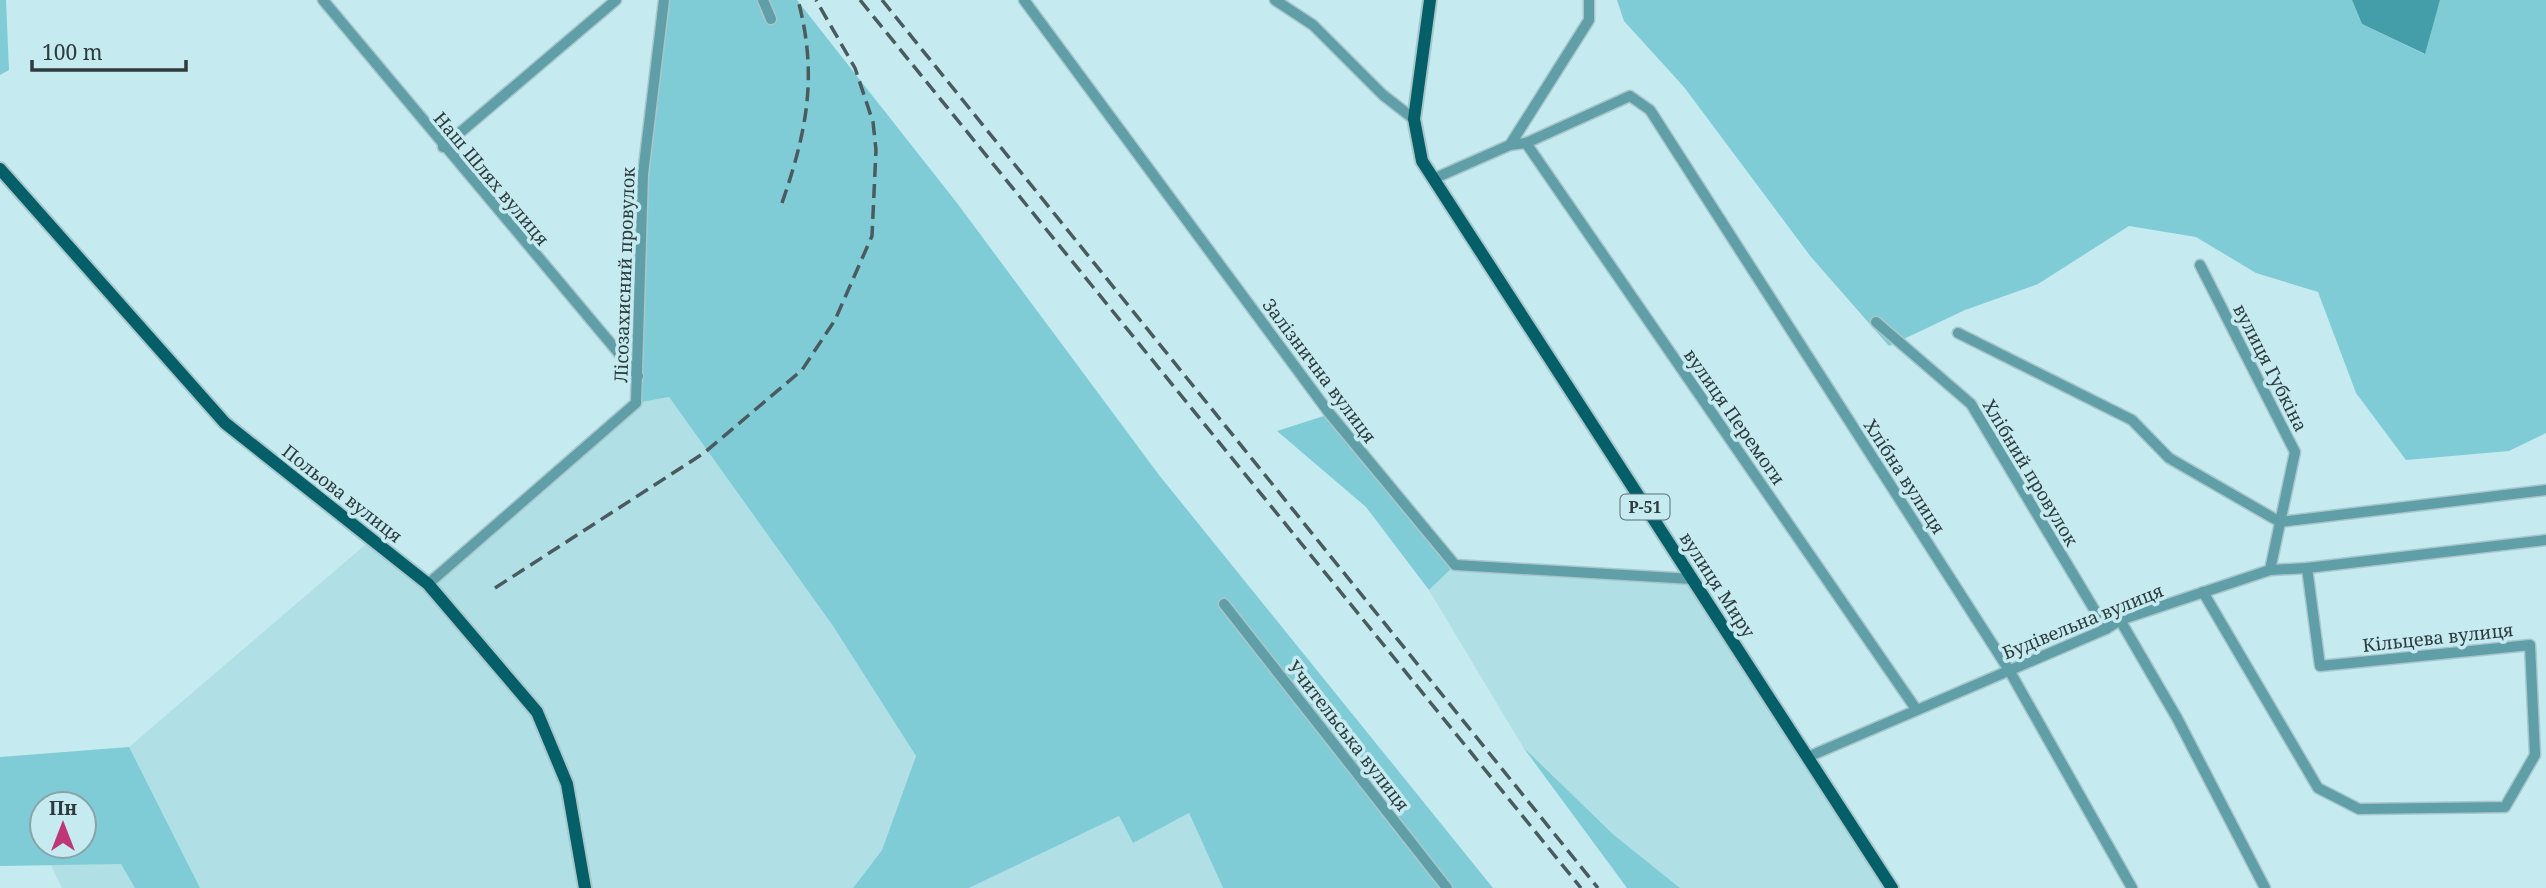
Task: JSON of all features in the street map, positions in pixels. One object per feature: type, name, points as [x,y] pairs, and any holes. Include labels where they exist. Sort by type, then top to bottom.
[{"type":"main road","name":"Р-51","points":[[1414,119],[1430,0]]},
{"type":"main road","name":"вулиця Миру","points":[[1414,119],[1422,161],[1433,179],[1810,756],[1892,888]]},
{"type":"main road","name":"Польова вулиця","points":[[0,169],[225,423],[428,584],[537,712],[567,784],[585,888]]},
{"type":"street","name":"Наш Шлях вулиця","points":[[323,0],[443,147],[638,376]]},
{"type":"street","points":[[443,147],[616,0]]},
{"type":"street","name":"Лісозахисний провулок","points":[[428,584],[636,403],[643,174],[664,0]]},
{"type":"street","points":[[763,0],[771,19]]},
{"type":"street","name":"Залізнична вулиця","points":[[1024,0],[1330,414],[1455,565],[1692,579]]},
{"type":"street","points":[[1275,0],[1313,25],[1384,95],[1414,119]]},
{"type":"street","points":[[1510,145],[1589,20],[1589,0]]},
{"type":"street","name":"Хлібна вулиця","points":[[1526,143],[1630,96],[1650,110],[2009,670],[2132,888]]},
{"type":"street","points":[[1433,179],[1510,145],[1526,143]]},
{"type":"street","name":"вулиця Перемоги","points":[[1526,143],[1916,709]]},
{"type":"street","name":"вулиця Губкіна","points":[[2200,265],[2295,452],[2270,570]]},
{"type":"street","name":"Хлібний провулок","points":[[1876,322],[1971,404],[2106,629]]},
{"type":"street","points":[[1958,333],[2132,420],[2169,458],[2280,522],[2546,490]]},
{"type":"street","name":"Будівельна вулиця","points":[[1810,756],[2106,629],[2120,620],[2270,570],[2546,540]]},
{"type":"street","name":"Кільцева вулиця","points":[[2203,592],[2318,788],[2358,809],[2505,807],[2535,755],[2530,645],[2320,666],[2307,568]]},
{"type":"street","name":"Учительська вулиця","points":[[1224,604],[1447,888]]},
{"type":"street","points":[[2120,620],[2177,719],[2265,888]]},
{"type":"shaded area","points":[[0,0],[6,0],[9,70],[0,75]]},
{"type":"shaded area","points":[[664,0],[797,0],[957,203],[1159,475],[1493,888],[1223,888],[1189,813],[1133,843],[1119,816],[969,888],[853,888],[882,850],[916,756],[833,626],[669,397],[636,403],[643,174]]},
{"type":"shaded area","points":[[1617,0],[2352,0],[2362,24],[2424,54],[2440,0],[2546,0],[2546,433],[2509,451],[2406,460],[2356,393],[2318,292],[2256,273],[2196,237],[2129,226],[2038,284],[1965,310],[1889,346],[1811,257],[1684,87],[1624,21]]},
{"type":"shaded area","points":[[2352,0],[2440,0],[2425,54],[2362,24]]},
{"type":"shaded area","points":[[669,397],[833,626],[916,756],[882,850],[853,888],[62,888],[51,865],[54,860],[98,860],[98,794],[129,747],[372,539],[428,584],[636,403]]},
{"type":"shaded area","points":[[1330,414],[1455,565],[1429,590],[1366,507],[1277,431]]},
{"type":"shaded area","points":[[1455,565],[1692,579],[1892,888],[1680,888],[1614,835],[1523,747],[1429,590]]},
{"type":"shaded area","points":[[129,747],[200,888],[135,888],[121,864],[0,866],[0,757]]},
{"type":"shaded area","points":[[1523,747],[1614,835],[1680,888],[1627,888]]},
{"type":"shaded area","points":[[1189,813],[1223,888],[969,888],[1119,816],[1133,843]]},
{"type":"railway","points":[[782,203],[798,151],[807,103],[807,53],[798,0]]},
{"type":"railway","points":[[495,588],[704,453],[802,370],[835,320],[872,236],[876,150],[873,122],[855,68],[816,0]]},
{"type":"railway","points":[[860,0],[1581,888]]},
{"type":"railway","points":[[882,0],[1598,888]]}]
